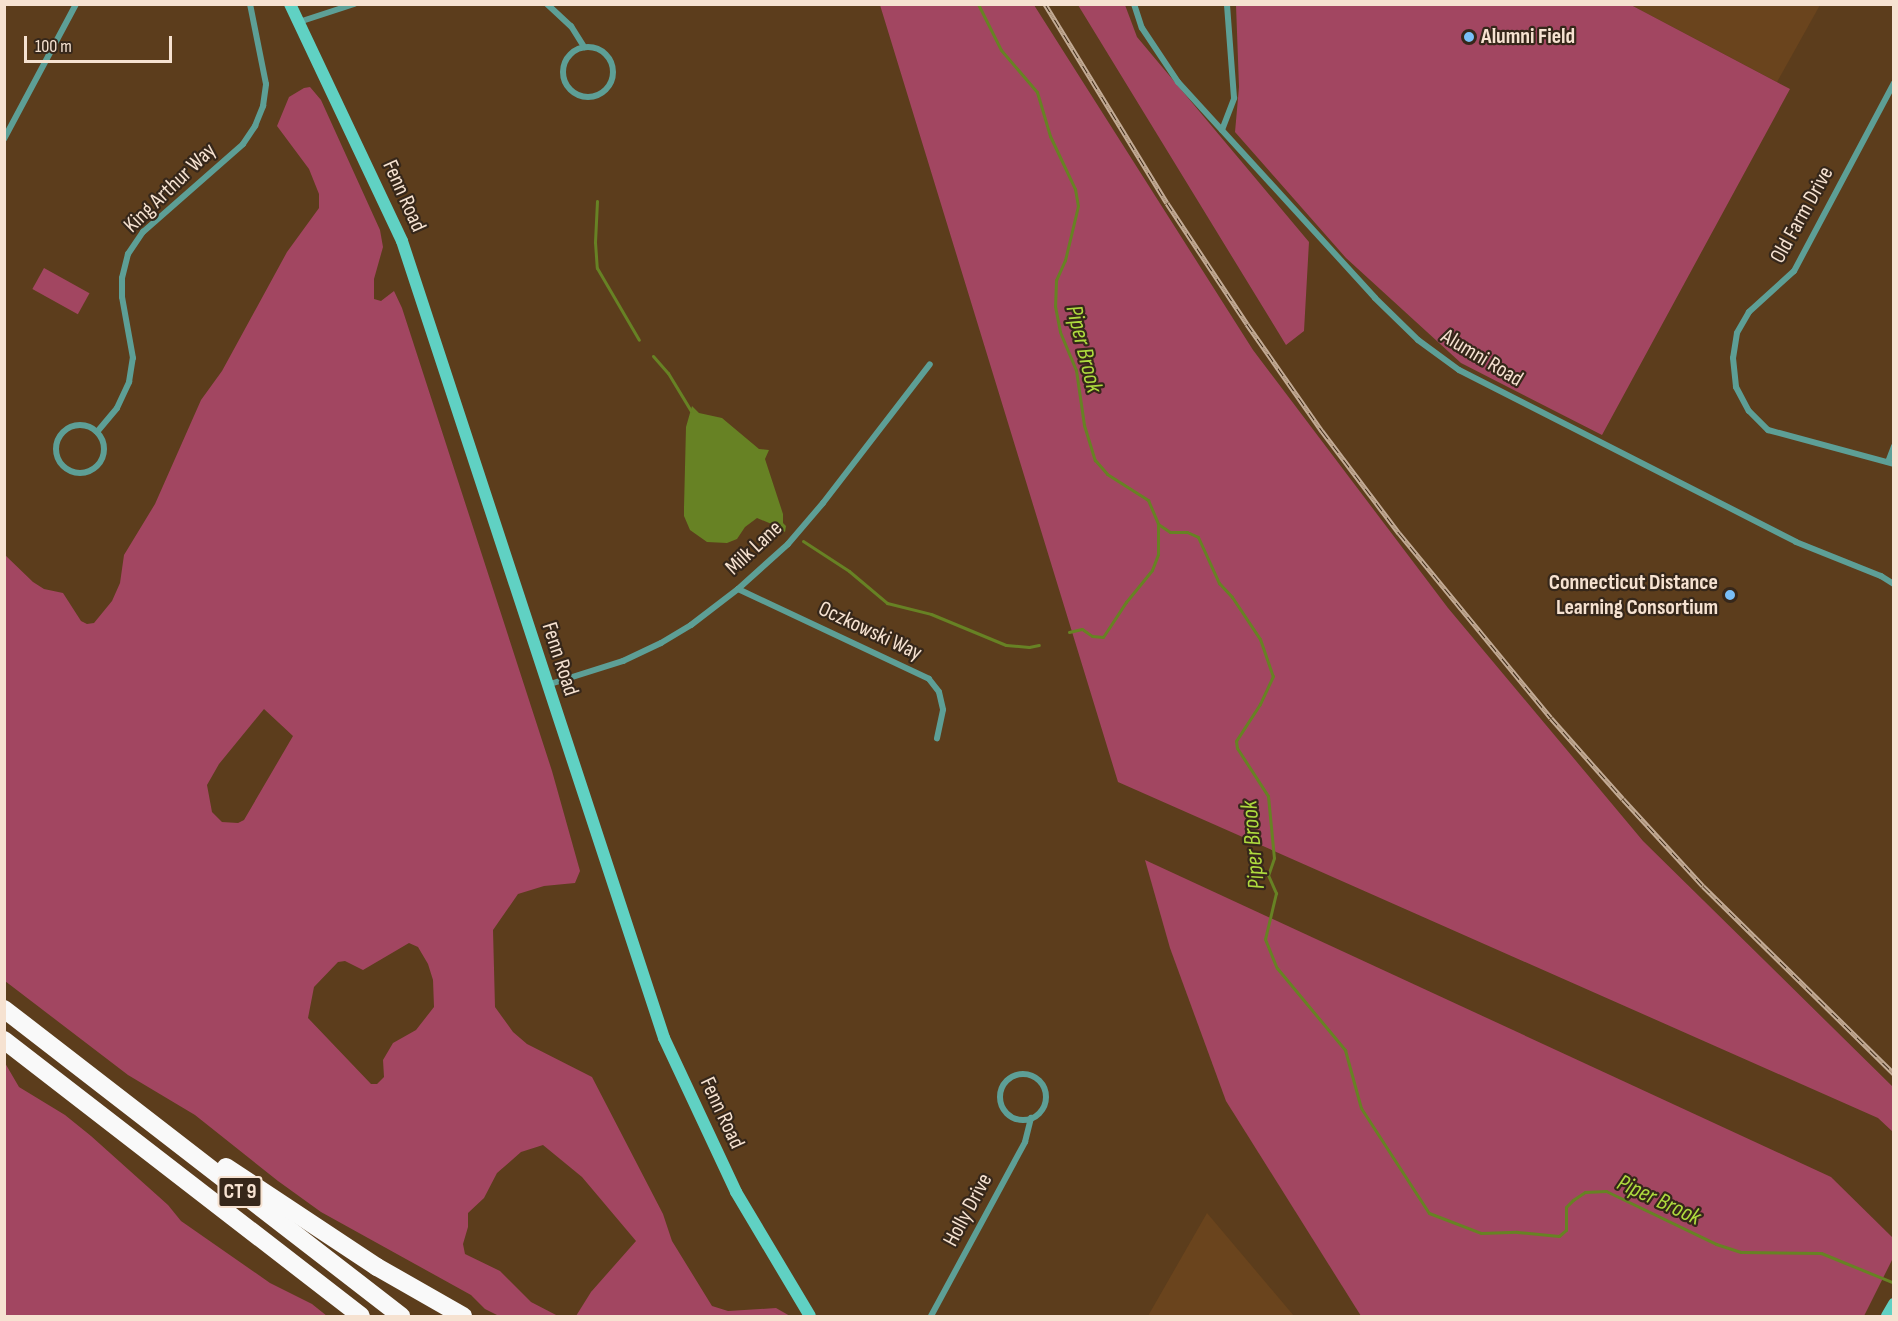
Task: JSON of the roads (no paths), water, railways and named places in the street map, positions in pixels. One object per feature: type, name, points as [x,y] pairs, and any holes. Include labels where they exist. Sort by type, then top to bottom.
[{"type":"highway","name":"CT 9","points":[[4,1009],[401,1317]]},
{"type":"highway","name":"CT 9","points":[[4,1040],[361,1317]]},
{"type":"highway","points":[[80,1068],[130,1096],[228,1168],[354,1253],[463,1317]]},
{"type":"street","points":[[4,139],[76,4]]},
{"type":"street","name":"King Arthur Way","points":[[97,432],[117,408],[129,382],[133,358],[122,297],[122,278],[128,254],[143,232],[243,144],[255,126],[263,106],[266,84],[250,4]]},
{"type":"street","name":"Fenn Road","points":[[290,4],[402,241],[664,1038],[736,1192],[810,1317]]},
{"type":"street","points":[[299,22],[354,4]]},
{"type":"street","points":[[547,4],[571,26],[584,47]]},
{"type":"street","name":"Alumni Road","points":[[1134,4],[1142,28],[1178,82],[1376,298],[1418,339],[1459,370],[1796,542],[1881,576],[1893,584]]},
{"type":"street","points":[[1222,130],[1234,98],[1227,4]]},
{"type":"street","points":[[584,47],[593,47],[608,56],[613,72],[608,88],[593,97],[577,95],[566,84],[563,76],[566,61],[577,50],[584,47]]},
{"type":"street","name":"Old Farm Drive","points":[[1891,463],[1768,430],[1749,411],[1736,387],[1733,358],[1737,333],[1749,312],[1794,271],[1893,83]]},
{"type":"street","name":"Milk Lane","points":[[547,686],[623,661],[662,643],[691,625],[738,589],[788,544],[824,503],[930,364]]},
{"type":"street","points":[[74,426],[90,427],[97,432],[104,447],[100,463],[94,469],[79,474],[63,468],[56,455],[60,435],[74,426]]},
{"type":"street","points":[[1891,463],[1893,446]]},
{"type":"street","name":"Oczkowski Way","points":[[738,589],[929,679],[939,692],[943,710],[937,738]]},
{"type":"street","name":"Holly Drive","points":[[931,1317],[1025,1142],[1031,1119],[1044,1107],[1045,1090],[1034,1077],[1016,1075],[1003,1087],[1001,1104],[1012,1117],[1022,1120],[1031,1119]]},
{"type":"waterway","name":"Piper Brook","points":[[978,4],[1001,50],[1037,92],[1050,136],[1075,189],[1078,206],[1065,260],[1056,280],[1055,306],[1060,332],[1076,370],[1084,425],[1095,460],[1107,474],[1148,500],[1158,524],[1170,532],[1187,532],[1198,537],[1219,583],[1232,597],[1260,639],[1273,676],[1260,704],[1236,741],[1237,748],[1268,796],[1274,858],[1268,875],[1276,893],[1265,939],[1277,968],[1345,1050],[1361,1108],[1429,1213],[1481,1233],[1517,1232],[1559,1236],[1566,1230],[1566,1207],[1573,1200],[1585,1192],[1606,1191],[1716,1244],[1741,1252],[1821,1253],[1894,1283]]},
{"type":"waterway","points":[[597,201],[595,242],[597,268],[639,340]]},
{"type":"waterway","points":[[653,356],[668,373],[691,411]]},
{"type":"waterway","points":[[1069,632],[1082,629],[1092,636],[1103,637],[1126,602],[1152,570],[1158,554],[1158,524]]},
{"type":"waterway","points":[[803,541],[849,571],[887,603],[931,614],[1006,645],[1029,647],[1039,645]]},
{"type":"railway","points":[[1045,4],[1167,203],[1247,324],[1322,431],[1399,533],[1551,718],[1623,799],[1703,886],[1894,1074]]},
{"type":"place","name":"Alumni Field","points":[[1469,37]]},
{"type":"place","name":"Connecticut Distance Learning Consortium","points":[[1730,595]]}]
